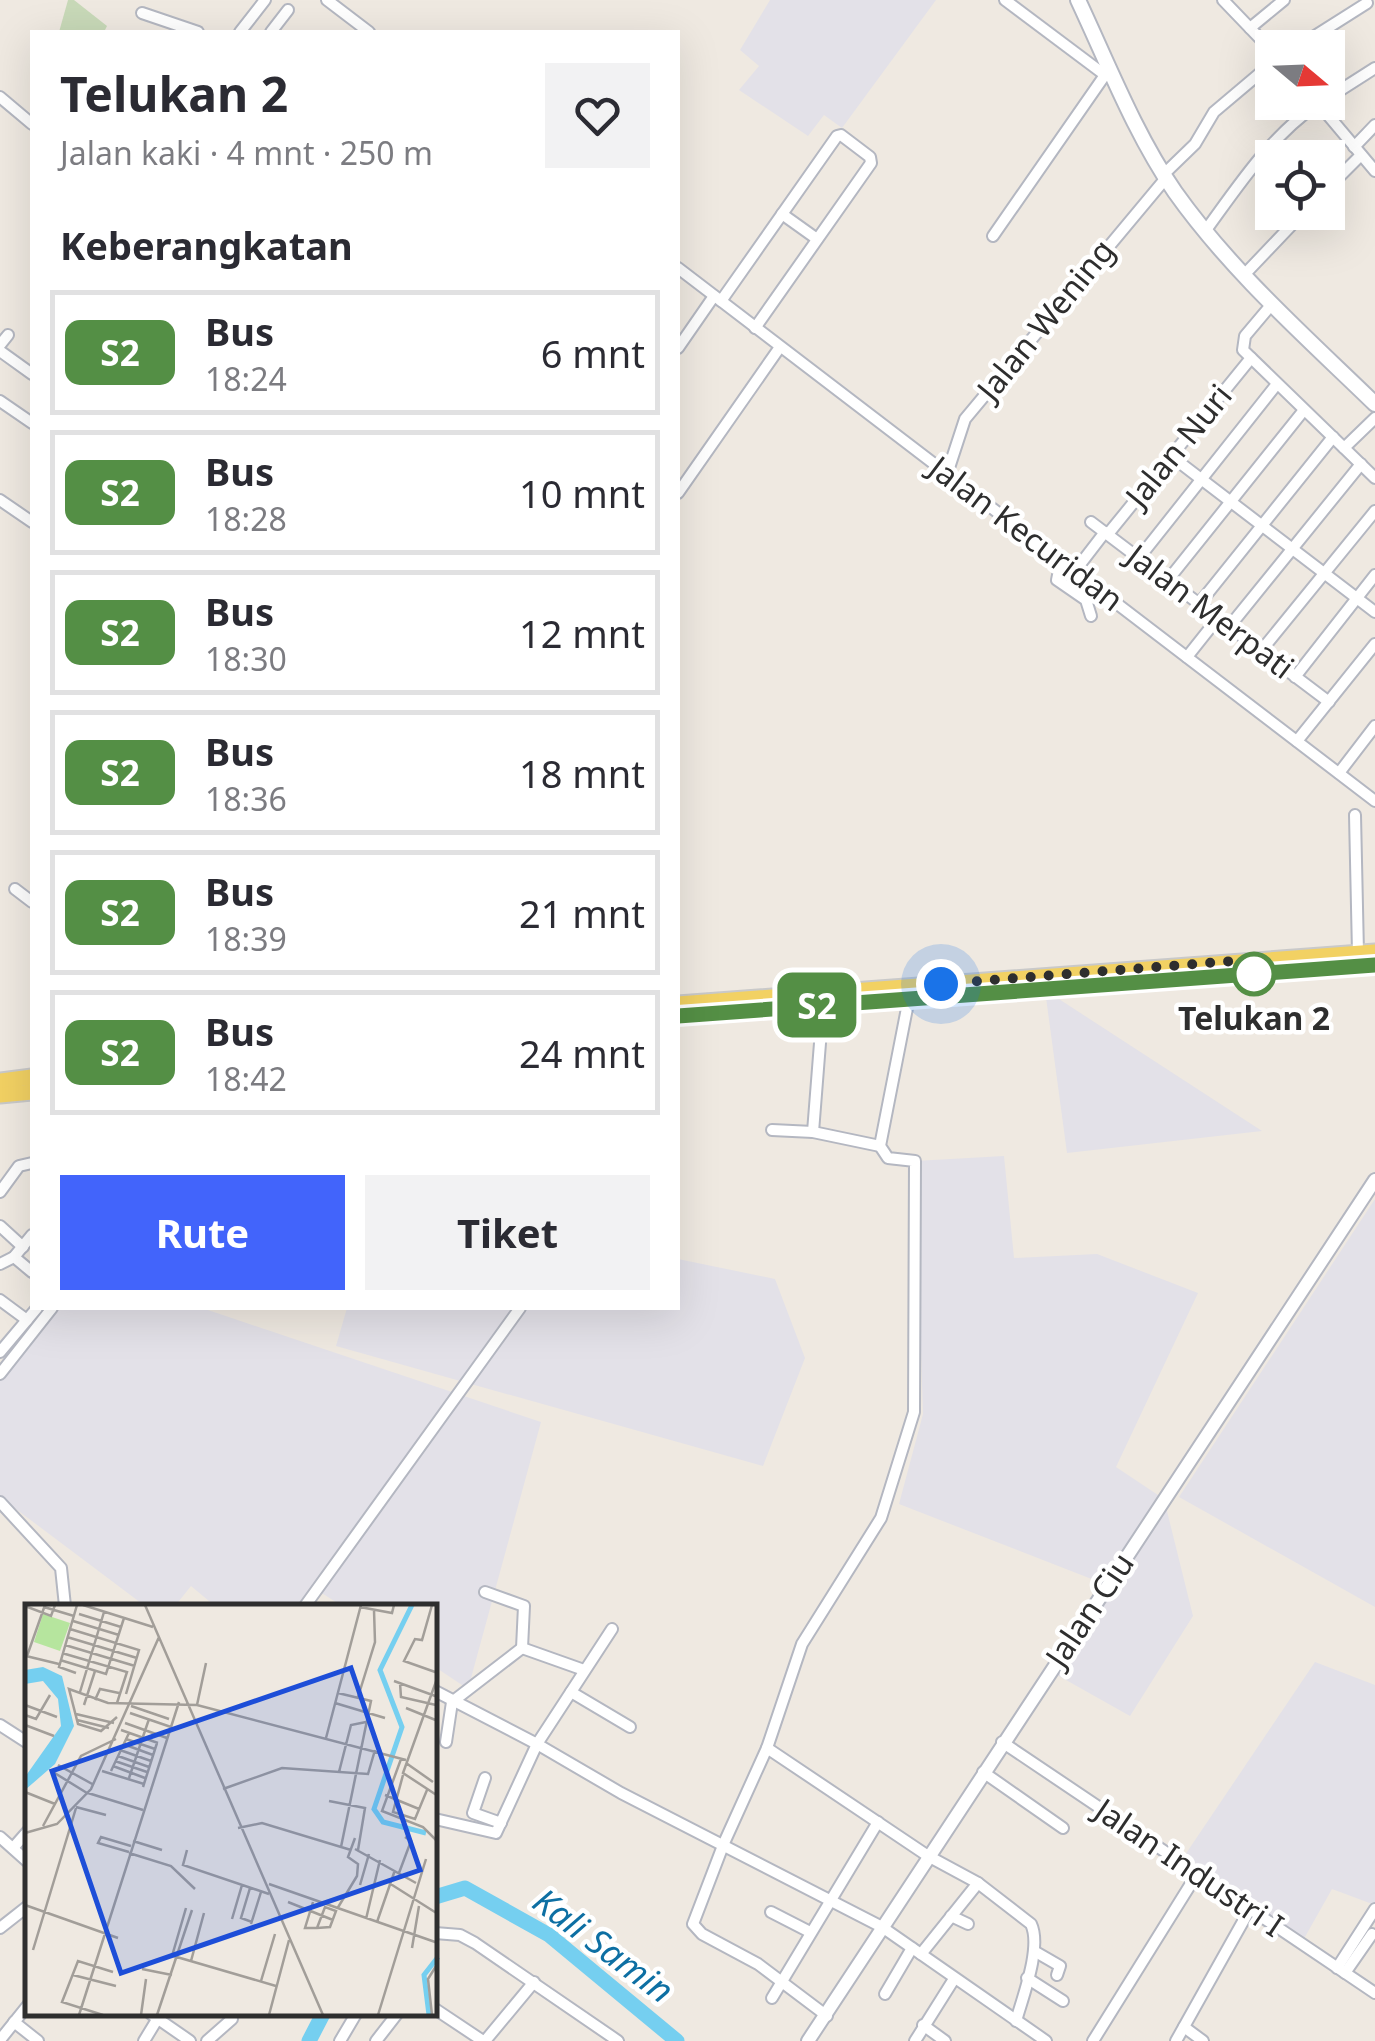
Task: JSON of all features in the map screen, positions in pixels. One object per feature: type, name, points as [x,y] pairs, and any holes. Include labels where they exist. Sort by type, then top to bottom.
[{"type":"main road","points":[[1078,0],[1109,75],[1165,176],[1244,275],[1375,404]]},
{"type":"main road","points":[[681,1009],[1314,962],[1366,952]]},
{"type":"main road","points":[[1314,962],[1375,965]]},
{"type":"main road","points":[[718,1006],[823,1005],[1246,967]]},
{"type":"main road","points":[[0,1081],[30,1078]]},
{"type":"main road","points":[[0,1095],[30,1092]]},
{"type":"street","points":[[246,30],[265,0]]},
{"type":"street","points":[[327,0],[367,30]]},
{"type":"street","points":[[993,236],[1109,75],[1005,0]]},
{"type":"street","points":[[1223,0],[1255,33]]},
{"type":"street","points":[[1250,28],[1284,0]]},
{"type":"street","points":[[1324,30],[1367,3]]},
{"type":"street","points":[[273,30],[288,10]]},
{"type":"street","points":[[142,13],[192,30]]},
{"type":"street","points":[[160,30],[166,22]]},
{"type":"street","points":[[1345,87],[1375,68]]},
{"type":"street","name":"Jalan Wening","points":[[946,474],[965,419],[1195,144],[1214,112],[1255,77]]},
{"type":"street","points":[[0,97],[30,122]]},
{"type":"street","points":[[1206,230],[1254,161],[1296,120]]},
{"type":"street","points":[[1332,120],[1375,171]]},
{"type":"street","points":[[1345,167],[1375,125]]},
{"type":"street","points":[[680,345],[782,214],[836,136],[842,135],[870,157],[870,162],[755,328]]},
{"type":"street","points":[[782,214],[817,239]]},
{"type":"street","points":[[1244,275],[1287,230]]},
{"type":"street","name":"Jalan Kecuridan","points":[[680,270],[1373,796]]},
{"type":"street","points":[[1272,304],[1241,346],[1375,478]]},
{"type":"street","points":[[3,344],[30,372]]},
{"type":"street","points":[[680,490],[780,347]]},
{"type":"street","name":"Jalan Nuri","points":[[1075,571],[1251,358]]},
{"type":"street","points":[[1139,558],[1277,384]]},
{"type":"street","points":[[0,400],[30,422]]},
{"type":"street","points":[[1168,580],[1304,410]]},
{"type":"street","points":[[1344,448],[1375,418]]},
{"type":"street","points":[[1199,604],[1332,437]]},
{"type":"street","points":[[1171,456],[1375,612]]},
{"type":"street","points":[[1229,627],[1361,464]]},
{"type":"street","points":[[0,500],[30,521]]},
{"type":"street","points":[[1262,651],[1375,511]]},
{"type":"street","name":"Jalan Merpati","points":[[1091,522],[1328,702]]},
{"type":"street","points":[[1061,560],[1058,580],[1086,600],[1091,616]]},
{"type":"street","points":[[1295,677],[1375,575]]},
{"type":"street","points":[[1187,656],[1218,618]]},
{"type":"street","points":[[1297,741],[1375,644]]},
{"type":"street","points":[[1339,773],[1375,726]]},
{"type":"street","points":[[1355,815],[1366,952]]},
{"type":"street","points":[[15,889],[30,900]]},
{"type":"street","points":[[827,2016],[752,1960],[696,1930],[695,1915],[768,1748],[802,1644],[881,1518],[914,1412],[915,1161],[888,1158],[880,1146],[909,998]]},
{"type":"street","points":[[814,1132],[823,1005]]},
{"type":"street","points":[[772,1130],[814,1132],[880,1146]]},
{"type":"street","points":[[0,1192],[19,1166],[30,1163]]},
{"type":"street","name":"Jalan Ciu","points":[[808,2041],[1375,1180]]},
{"type":"street","points":[[0,1226],[23,1247]]},
{"type":"street","points":[[0,1264],[14,1257],[30,1237]]},
{"type":"street","points":[[14,1257],[30,1270]]},
{"type":"street","points":[[0,1300],[26,1320]]},
{"type":"street","points":[[0,1351],[35,1310]]},
{"type":"street","points":[[0,1374],[50,1310]]},
{"type":"street","points":[[306,1604],[519,1310]]},
{"type":"street","points":[[0,1502],[61,1568],[64,1604]]},
{"type":"street","points":[[446,1742],[452,1702],[522,1648],[524,1606],[485,1592]]},
{"type":"street","points":[[438,1821],[496,1833],[537,1744],[612,1629]]},
{"type":"street","points":[[522,1648],[584,1670]]},
{"type":"street","points":[[571,1692],[630,1727]]},
{"type":"street","points":[[438,1693],[621,1793],[882,1927],[1045,2041]]},
{"type":"street","points":[[0,1726],[25,1741]]},
{"type":"street","name":"Jalan Industri I","points":[[1002,1742],[1375,1993]]},
{"type":"street","points":[[768,1748],[928,1856],[978,1883],[1031,1924],[1035,1932],[1034,1952],[1016,2021]]},
{"type":"street","points":[[983,1772],[1064,1828]]},
{"type":"street","points":[[484,1778],[473,1813],[501,1823]]},
{"type":"street","points":[[772,1998],[878,1822]]},
{"type":"street","points":[[12,1848],[25,1835]]},
{"type":"street","points":[[0,1836],[25,1859]]},
{"type":"street","points":[[1093,2041],[1197,1874]]},
{"type":"street","points":[[884,1994],[978,1883]]},
{"type":"street","points":[[0,1928],[25,1908]]},
{"type":"street","points":[[1176,2041],[1250,1909]]},
{"type":"street","points":[[1341,1970],[1375,1909]]},
{"type":"street","points":[[772,1912],[810,1932]]},
{"type":"street","points":[[951,1916],[968,1924]]},
{"type":"street","points":[[438,1933],[460,1935],[475,1942],[618,2041]]},
{"type":"street","points":[[1341,1970],[1372,1934]]},
{"type":"street","points":[[1034,1952],[1060,1966],[1057,1975]]},
{"type":"street","points":[[1027,1978],[1063,2001]]},
{"type":"street","points":[[915,2041],[954,1979]]},
{"type":"street","points":[[438,2011],[484,2041],[534,1982]]},
{"type":"street","points":[[0,2040],[25,2009]]},
{"type":"street","points":[[144,2041],[155,2016],[190,2041]]},
{"type":"street","points":[[340,2041],[355,2016]]},
{"type":"street","points":[[376,2041],[395,2016]]},
{"type":"street","points":[[207,2041],[232,2020]]},
{"type":"street","points":[[14,2022],[38,2041]]},
{"type":"street","points":[[923,2025],[946,2041]]},
{"type":"street","points":[[1184,2027],[1203,2041]]},
{"type":"shaded area","points":[[770,0],[936,0],[842,128],[824,115],[808,136],[739,90],[759,66],[740,50]]},
{"type":"shaded area","points":[[1045,990],[1262,1131],[1067,1153]]},
{"type":"shaded area","points":[[1004,1156],[1014,1258],[1097,1254],[1198,1293],[1116,1467],[1164,1499],[1193,1616],[1130,1716],[1050,1671],[1107,1585],[899,1504],[923,1414],[915,1161]]},
{"type":"shaded area","points":[[1375,1199],[1375,1607],[1179,1497]]},
{"type":"shaded area","points":[[680,1259],[775,1279],[805,1358],[763,1466],[336,1346],[346,1310],[680,1310]]},
{"type":"shaded area","points":[[50,1310],[208,1310],[541,1422],[468,1689],[438,1669],[438,1604],[339,1604],[317,1590],[306,1604],[213,1604],[191,1586],[177,1604],[142,1604],[0,1497],[0,1373]]},
{"type":"shaded area","points":[[1315,1662],[1375,1685],[1375,1905],[1332,1889],[1301,1944],[1185,1855]]},
{"type":"green space","points":[[68,0],[74,0],[107,26],[105,30],[60,30]]},
{"type":"waterway","name":"Kali Samin","points":[[438,1896],[465,1888],[549,1935],[677,2041]]},
{"type":"waterway","name":"Kali Samin","points":[[309,2041],[322,2016]]},
{"type":"bus line","name":"S2","points":[[680,1016],[1375,965]]},
{"type":"place","name":"Telukan 2","points":[[1254,974]]},
{"type":"route","points":[[941,984],[1246,960],[1247,974],[1254,974]]}]
